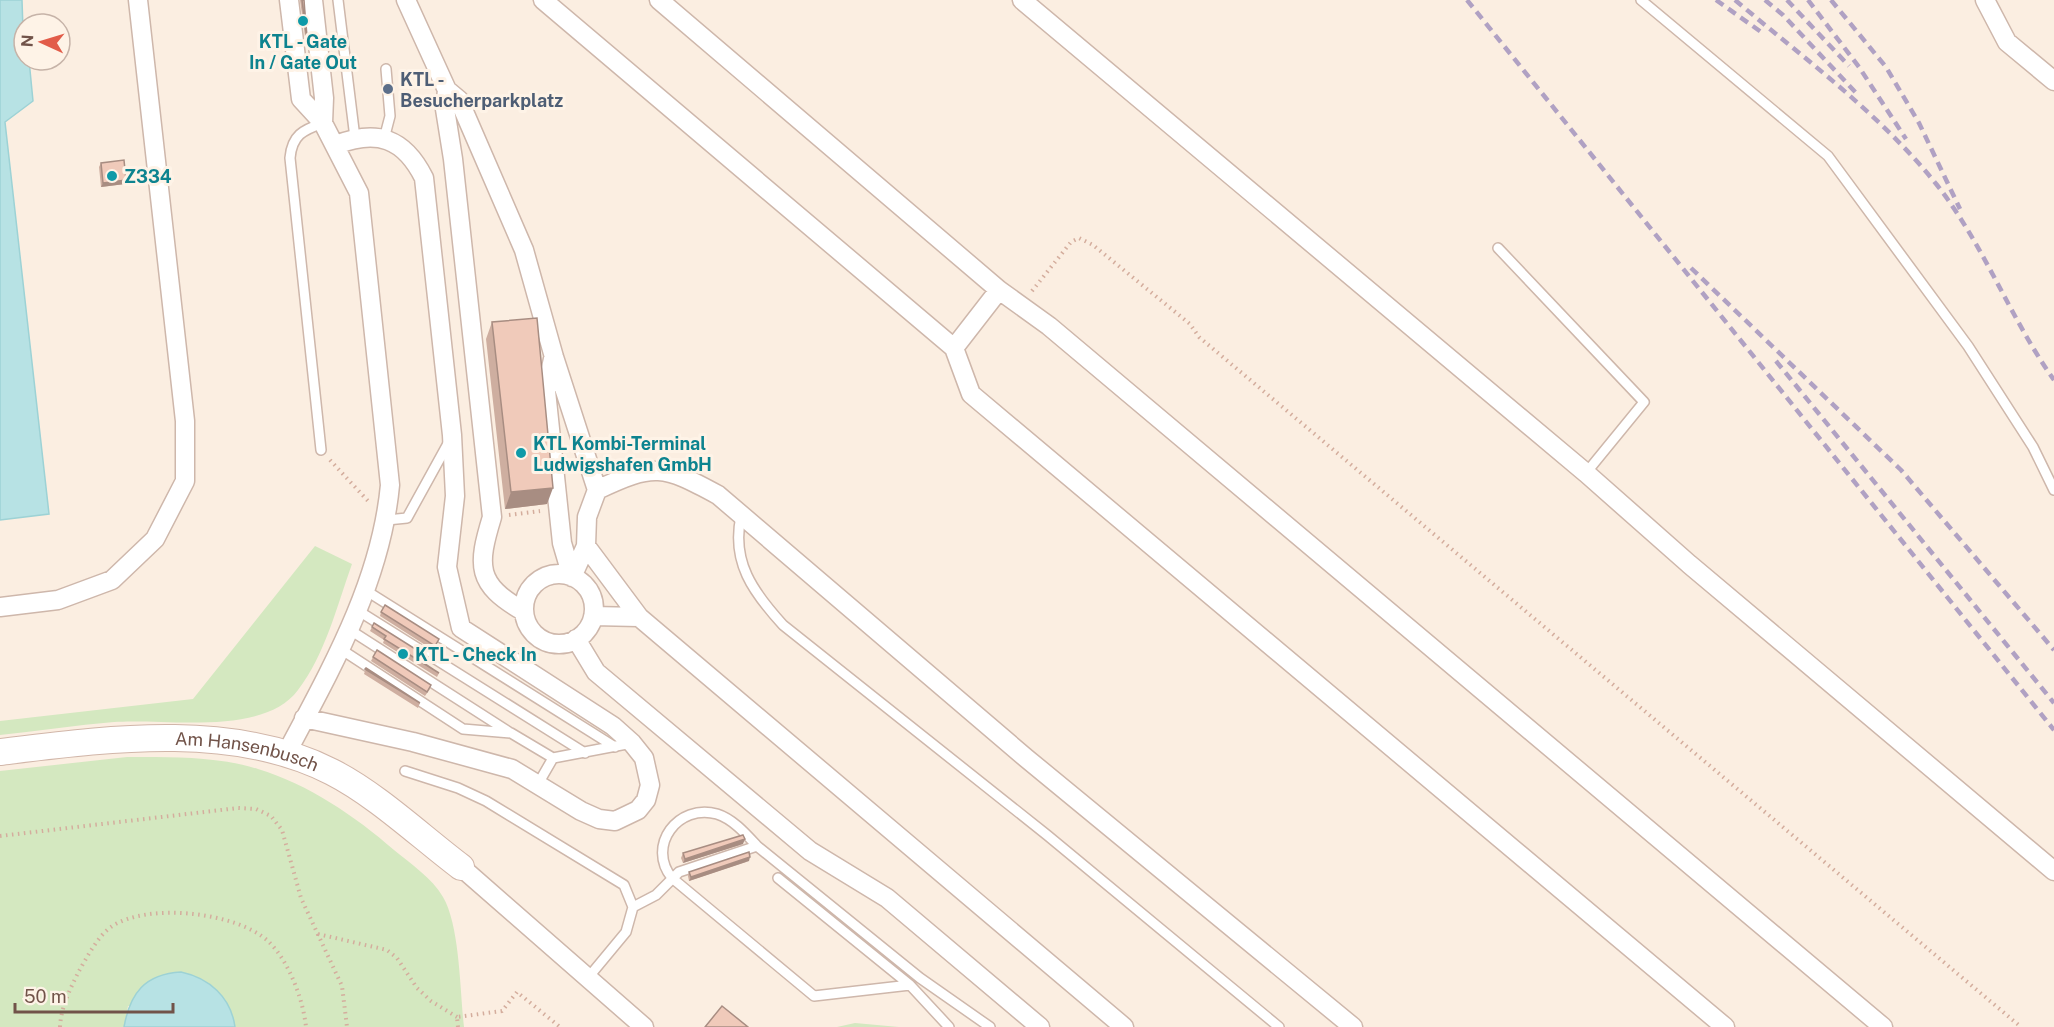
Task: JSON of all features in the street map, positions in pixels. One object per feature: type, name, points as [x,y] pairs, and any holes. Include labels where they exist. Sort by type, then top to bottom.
[{"type":"street","points":[[0,607],[58,600],[112,580],[155,540],[185,481],[185,421],[138,0]]},
{"type":"street","points":[[286,754],[342,650],[350,630],[387,520],[390,485],[358,193],[336,145],[322,123],[301,99],[289,0]]},
{"type":"street","points":[[313,0],[324,98],[322,123]]},
{"type":"street","points":[[406,0],[447,90],[459,100],[524,250],[554,357],[597,490],[587,518],[586,546],[572,577]]},
{"type":"street","points":[[543,0],[954,348],[971,394],[1725,1027]]},
{"type":"street","points":[[658,0],[999,290],[1025,308],[1883,1027]]},
{"type":"street","points":[[1022,0],[1586,473],[1689,564],[2054,871]]},
{"type":"street","points":[[1985,0],[2007,42],[2054,81]]},
{"type":"street","points":[[447,90],[445,109],[453,159],[492,517],[485,541],[483,563],[487,582],[499,597],[523,611]]},
{"type":"street","points":[[304,718],[413,742],[512,769],[581,811],[599,819],[615,820],[627,817],[638,810],[646,800],[650,785],[644,758],[623,745],[613,726],[461,628],[447,567],[455,496],[452,435],[424,178],[413,157],[384,139],[355,138],[336,145]]},
{"type":"street","points":[[954,348],[999,290]]},
{"type":"street","points":[[554,357],[546,391],[562,543],[572,577]]},
{"type":"street","points":[[597,490],[646,471],[680,474],[718,495],[1026,758],[1353,1027]]},
{"type":"street","points":[[586,546],[639,617],[1124,1027]]},
{"type":"street","points":[[552,574],[572,577],[580,582],[592,597],[593,616],[584,633],[576,639],[553,644],[542,640],[532,633],[523,611],[528,591],[535,583],[552,574]]},
{"type":"street","points":[[593,616],[639,617]]},
{"type":"street","points":[[576,639],[596,672],[810,851],[887,898],[1040,1027]]},
{"type":"street","name":"Am Hansenbusch","points":[[0,752],[149,737],[208,741],[286,754],[333,772],[356,786],[461,867]]},
{"type":"street","points":[[461,867],[644,1027]]},
{"type":"lane","points":[[338,0],[355,138]]},
{"type":"lane","points":[[1641,0],[1828,156],[1968,346],[2033,447],[2054,490]]},
{"type":"lane","points":[[384,139],[390,116],[386,69]]},
{"type":"lane","points":[[321,450],[290,158],[296,137],[303,130],[322,123]]},
{"type":"lane","points":[[1498,248],[1644,402],[1586,473]]},
{"type":"lane","points":[[387,520],[406,518],[452,435]]},
{"type":"lane","points":[[741,516],[737,536],[738,555],[762,601],[783,625],[1047,835],[1279,1027]]},
{"type":"lane","points":[[364,590],[623,745]]},
{"type":"lane","points":[[357,610],[585,753]]},
{"type":"lane","points":[[350,630],[553,759],[623,745]]},
{"type":"lane","points":[[342,650],[463,729],[511,733]]},
{"type":"lane","points":[[538,784],[553,759]]},
{"type":"lane","points":[[405,771],[458,788],[486,801],[624,885],[633,907],[626,932],[587,979]]},
{"type":"lane","points":[[910,985],[814,996],[672,878],[665,869],[662,854],[664,840],[672,825],[685,816],[699,813],[718,814],[734,823],[757,846],[920,978],[990,1027]]},
{"type":"lane","points":[[633,907],[656,895],[679,872],[757,846]]},
{"type":"lane","points":[[778,878],[910,985],[949,1027]]},
{"type":"path","points":[[1025,308],[1035,285],[1071,242],[1079,238],[1093,244],[1190,324],[1199,337],[2021,1027]]},
{"type":"path","points":[[492,517],[559,510]]},
{"type":"path","points":[[0,836],[238,808],[256,809],[271,816],[282,830],[301,898],[342,986],[347,1027]]},
{"type":"path","points":[[60,1027],[61,1015],[70,989],[86,959],[110,928],[131,917],[166,912],[232,921],[267,941],[292,976],[304,1005],[306,1027]]},
{"type":"path","points":[[317,934],[387,950],[397,957],[417,988],[431,1001],[457,1017],[502,1011],[518,992],[560,1027]]},
{"type":"path","points":[[457,1017],[458,1027]]},
{"type":"green space","points":[[315,546],[352,564],[330,630],[316,661],[298,690],[282,705],[262,714],[238,720],[185,723],[114,722],[0,735],[0,721],[193,699]]},
{"type":"green space","points":[[127,757],[210,759],[277,775],[330,802],[379,837],[433,884],[449,909],[456,942],[464,1027],[235,1027],[235,1024],[128,1006],[124,1027],[0,1027],[0,771]]},
{"type":"green space","points":[[855,1023],[899,1027],[837,1027]]},
{"type":"water","points":[[0,0],[22,0],[22,12],[12,12],[12,72],[30,72],[33,101],[5,122],[49,514],[0,520]]},
{"type":"water","points":[[181,972],[201,979],[217,990],[229,1007],[235,1027],[124,1027],[130,1004],[141,987],[158,977]]},
{"type":"building","points":[[302,0],[304,0],[307,40]]},
{"type":"building","name":"Z334","points":[[124,160],[126,180],[103,183],[101,163]]},
{"type":"building","name":"KTL Kombi-Terminal Ludwigshafen GmbH","points":[[537,318],[553,488],[511,492],[492,322]]},
{"type":"building","points":[[385,605],[439,639],[435,646],[381,612]]},
{"type":"building","points":[[374,623],[428,657],[424,663],[439,673],[384,639],[386,636],[372,627]]},
{"type":"building","points":[[377,650],[431,685],[427,692],[373,657]]},
{"type":"building","points":[[366,668],[420,703],[365,669]]},
{"type":"building","points":[[743,835],[745,839],[685,859],[683,853]]},
{"type":"building","points":[[749,852],[750,857],[691,877],[689,872]]},
{"type":"building","points":[[722,1006],[748,1027],[705,1027]]},
{"type":"railway","points":[[1467,0],[2054,730]]},
{"type":"railway","points":[[1716,0],[1764,34]]},
{"type":"railway","points":[[1735,0],[1866,111],[1915,159],[1937,185],[1969,232],[2024,332],[2054,380]]},
{"type":"railway","points":[[1765,0],[1783,15],[1859,96]]},
{"type":"railway","points":[[1787,0],[1849,66]]},
{"type":"railway","points":[[1808,0],[1859,67],[1906,139]]},
{"type":"railway","points":[[1831,0],[1886,67],[1919,123],[1960,209]]},
{"type":"railway","points":[[1691,268],[1901,470],[2054,650]]},
{"type":"railway","points":[[1776,361],[2054,703]]},
{"type":"place","name":"KTL - Gate In / Gate Out","points":[[303,21]]},
{"type":"place","name":"KTL - Besucherparkplatz","points":[[388,89]]},
{"type":"place","name":"Z334","points":[[112,176]]},
{"type":"place","name":"KTL Kombi-Terminal Ludwigshafen GmbH","points":[[521,453]]},
{"type":"place","name":"KTL - Check In","points":[[403,654]]}]
